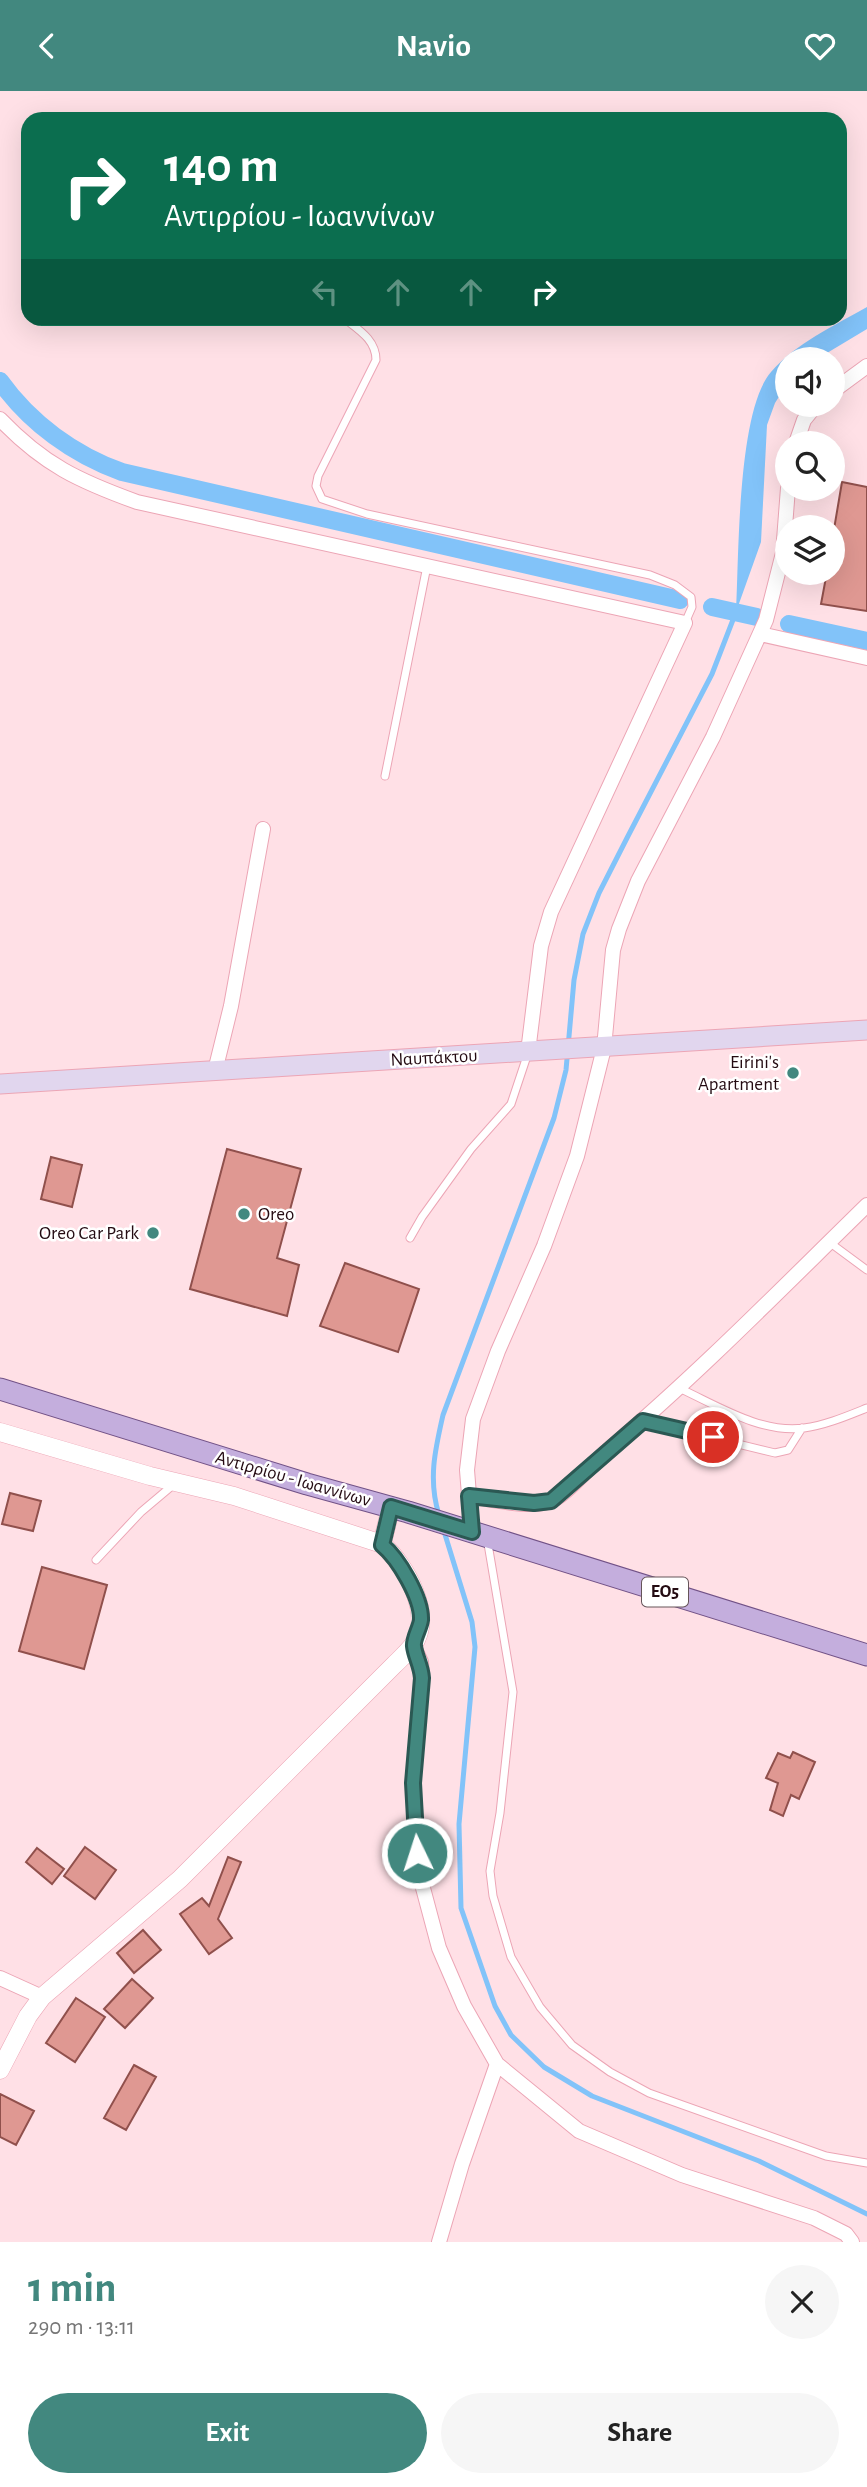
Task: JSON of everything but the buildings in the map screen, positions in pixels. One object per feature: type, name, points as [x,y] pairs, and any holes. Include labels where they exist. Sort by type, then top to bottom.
[{"type":"main road","name":"Ναυπάκτου","points":[[0,1084],[867,1030]]},
{"type":"main road","name":"Αντιρρίου - Ιωαννίνων","points":[[0,1389],[307,1484],[400,1509],[867,1654]]},
{"type":"street","points":[[845,382],[867,366]]},
{"type":"street","points":[[0,419],[47,462],[82,482],[137,502],[685,623],[551,912],[541,946],[528,1052]]},
{"type":"street","points":[[474,1532],[467,1470],[475,1412],[544,1246],[577,1156],[613,950],[626,907],[713,737],[771,609],[780,571],[787,501]]},
{"type":"street","points":[[760,634],[867,658]]},
{"type":"street","points":[[215,1071],[231,1006],[263,829]]},
{"type":"street","points":[[469,1496],[534,1503],[551,1501],[681,1389],[867,1205]]},
{"type":"street","points":[[0,1432],[234,1496],[382,1545],[397,1561],[419,1607],[420,1623],[414,1645],[180,1879],[42,1997],[28,2016],[0,2070]]},
{"type":"street","points":[[382,1545],[400,1509]]},
{"type":"street","points":[[414,1645],[421,1662],[422,1678],[413,1783],[419,1873],[439,1948],[464,2006],[497,2064],[579,2131],[682,2175],[814,2218],[846,2234],[852,2242]]},
{"type":"street","points":[[0,1978],[42,1997]]},
{"type":"street","points":[[439,2242],[462,2164],[497,2064]]},
{"type":"lane","points":[[353,326],[368,338],[375,349],[376,360],[318,476],[316,486],[322,499],[367,514],[650,575],[675,585],[691,597],[692,607],[685,623]]},
{"type":"lane","points":[[385,776],[427,566]]},
{"type":"lane","points":[[410,1238],[454,1171],[511,1104],[528,1052]]},
{"type":"lane","points":[[829,1242],[867,1269]]},
{"type":"lane","points":[[681,1389],[754,1421],[780,1428],[802,1429],[867,1408]]},
{"type":"lane","points":[[643,1421],[775,1453],[788,1450],[802,1429]]},
{"type":"lane","points":[[96,1560],[141,1512],[176,1482]]},
{"type":"lane","points":[[474,1532],[513,1692],[491,1871],[493,1896],[511,1957],[540,2007],[572,2045],[610,2072],[649,2093],[826,2156],[867,2164]]},
{"type":"water","points":[[867,307],[867,329],[837,347],[800,347],[834,326],[847,326],[847,318]]},
{"type":"water","points":[[775,368],[775,403],[767,425],[761,542],[736,612],[739,522],[746,451],[760,391]]},
{"type":"waterway","points":[[0,381],[25,411],[54,436],[87,457],[122,472],[680,600]]},
{"type":"waterway","points":[[712,607],[757,617]]},
{"type":"waterway","points":[[439,1515],[433,1477],[443,1415],[554,1118],[566,1070],[574,980],[583,934],[599,893],[712,674],[736,612]]},
{"type":"waterway","points":[[789,624],[867,641]]},
{"type":"waterway","points":[[443,1528],[472,1622],[475,1647],[459,1824],[461,1908],[495,2006],[511,2035],[544,2067],[592,2096],[759,2161],[867,2214]]},
{"type":"place","name":"Eirini's Apartment","points":[[793,1073]]},
{"type":"place","name":"Oreo","points":[[244,1214]]},
{"type":"place","name":"Oreo Car Park","points":[[153,1233]]},
{"type":"route","points":[[417,1853],[413,1783],[422,1678],[421,1662],[414,1645],[421,1617],[411,1586],[390,1551],[382,1545],[391,1507],[472,1532],[469,1496],[534,1503],[551,1501],[559,1497],[587,1468],[643,1421],[713,1437]]}]
